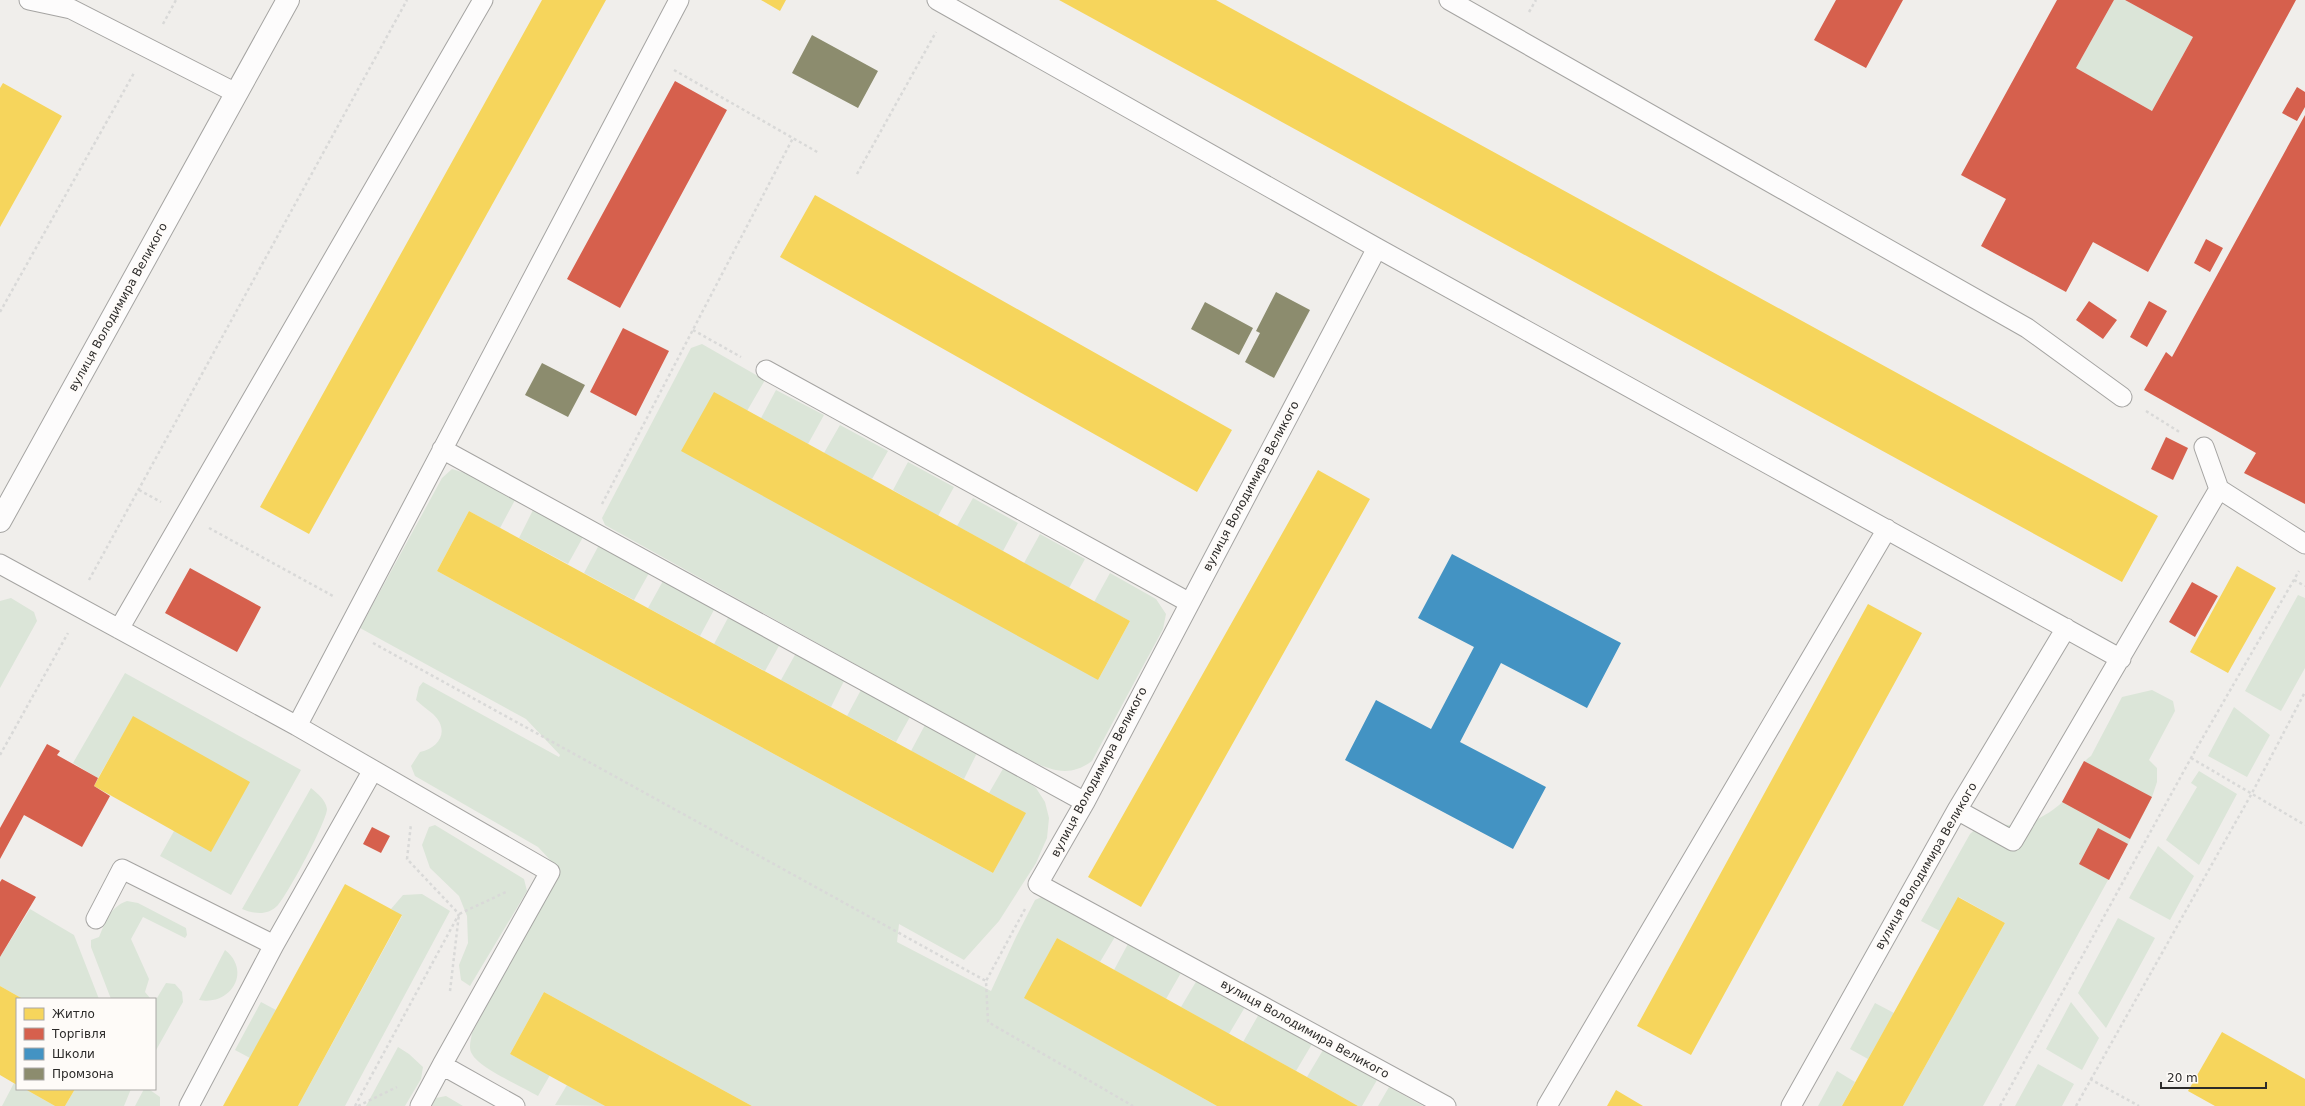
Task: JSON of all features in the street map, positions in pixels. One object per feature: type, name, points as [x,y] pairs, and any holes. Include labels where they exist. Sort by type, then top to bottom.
[{"type":"main road","name":"вулиця Володимира Великого","points":[[0,522],[288,0]]},
{"type":"lane","points":[[30,0],[71,9],[236,93]]},
{"type":"lane","points":[[119,629],[483,0]]},
{"type":"lane","points":[[297,726],[679,0]]},
{"type":"lane","points":[[1449,0],[2028,328],[2122,397]]},
{"type":"lane","points":[[943,4],[1377,248],[2121,659]]},
{"type":"lane","name":"вулиця Володимира Великого","points":[[1377,248],[1085,802],[1038,884],[1446,1106]]},
{"type":"lane","points":[[766,370],[1190,603]]},
{"type":"lane","points":[[2204,447],[2219,488],[2305,544]]},
{"type":"lane","points":[[442,449],[1085,802]]},
{"type":"lane","points":[[1956,810],[2013,841],[2121,659],[2219,488]]},
{"type":"lane","points":[[1547,1106],[1887,529]]},
{"type":"lane","points":[[0,564],[297,726],[550,872],[420,1106]]},
{"type":"lane","name":"вулиця Володимира Великого","points":[[1790,1106],[1956,810],[2066,628]]},
{"type":"lane","points":[[189,1106],[274,945],[373,770]]},
{"type":"lane","points":[[96,919],[122,869],[274,945]]},
{"type":"lane","points":[[442,1065],[515,1106]]},
{"type":"path","points":[[88,583],[407,0]]},
{"type":"path","points":[[857,174],[943,4]]},
{"type":"path","points":[[649,56],[819,152]]},
{"type":"path","points":[[0,312],[135,72]]},
{"type":"path","points":[[588,529],[794,138]]},
{"type":"path","points":[[693,330],[766,370]]},
{"type":"path","points":[[2122,397],[2204,447]]},
{"type":"path","points":[[139,490],[358,609]]},
{"type":"path","points":[[2000,1106],[2191,758],[2301,566]]},
{"type":"path","points":[[2294,580],[2305,586]]},
{"type":"path","points":[[0,755],[72,627]]},
{"type":"path","points":[[348,629],[986,981]]},
{"type":"path","points":[[2076,1106],[2252,793],[2305,692]]},
{"type":"path","points":[[2191,758],[2305,825]]},
{"type":"path","points":[[355,1106],[459,914],[407,859],[414,794]]},
{"type":"path","points":[[1038,884],[986,981],[988,1022],[1133,1106]]},
{"type":"path","points":[[2090,1079],[2138,1106]]},
{"type":"shaded area","points":[[2114,0],[2125,0],[2193,37],[2152,111],[2076,68]]},
{"type":"shaded area","points":[[702,344],[765,380],[747,411],[1098,680],[1130,621],[1094,602],[1110,573],[1156,599],[1166,614],[1163,629],[1092,761],[1075,770],[1067,771],[1050,769],[1024,758],[605,525],[602,518],[691,348]]},
{"type":"shaded area","points":[[776,390],[824,415],[808,444],[761,418]]},
{"type":"shaded area","points":[[840,425],[888,451],[872,479],[824,453]]},
{"type":"shaded area","points":[[908,462],[954,487],[938,516],[893,490]]},
{"type":"shaded area","points":[[452,469],[465,473],[515,500],[500,528],[469,511],[437,571],[993,873],[1025,813],[989,793],[1004,767],[1022,777],[1036,788],[1045,802],[1049,818],[1047,838],[1036,863],[999,921],[964,960],[899,924],[897,942],[991,991],[1035,900],[1044,896],[1116,935],[1100,962],[1057,938],[1025,998],[1217,1106],[752,1106],[544,992],[510,1054],[550,1075],[538,1096],[483,1065],[476,1059],[470,1049],[472,1033],[554,882],[554,864],[538,847],[415,776],[411,766],[420,752],[433,747],[440,738],[442,732],[438,720],[416,700],[419,687],[423,682],[559,757],[560,755],[526,719],[360,628],[442,478]]},
{"type":"shaded area","points":[[973,498],[1018,523],[1003,551],[957,526]]},
{"type":"shaded area","points":[[533,510],[583,537],[568,564],[519,538]]},
{"type":"shaded area","points":[[1040,534],[1085,559],[1069,588],[1024,563]]},
{"type":"shaded area","points":[[599,545],[649,573],[634,600],[584,573]]},
{"type":"shaded area","points":[[663,581],[715,608],[700,636],[648,608]]},
{"type":"shaded area","points":[[2298,595],[2305,598],[2305,668],[2281,711],[2245,691]]},
{"type":"shaded area","points":[[11,598],[34,612],[37,621],[0,688],[0,601]]},
{"type":"shaded area","points":[[729,616],[780,644],[765,671],[714,644]]},
{"type":"shaded area","points":[[796,653],[845,679],[831,707],[781,680]]},
{"type":"shaded area","points":[[125,673],[301,770],[231,895],[160,856],[174,831],[133,717],[98,778],[73,763]]},
{"type":"shaded area","points":[[862,688],[911,715],[896,742],[847,716]]},
{"type":"shaded area","points":[[2152,690],[2173,701],[2175,711],[2149,760],[2157,768],[2157,782],[2152,797],[2128,844],[1983,1106],[1903,1106],[2005,923],[1959,897],[1940,931],[1921,921],[1970,834],[1984,826],[2026,824],[2049,813],[2062,802],[2066,796],[2081,765],[2091,756],[2122,697]]},
{"type":"shaded area","points":[[2234,707],[2270,735],[2247,777],[2208,756]]},
{"type":"shaded area","points":[[926,723],[978,751],[964,779],[911,751]]},
{"type":"shaded area","points":[[2199,771],[2237,794],[2199,865],[2166,840],[2197,787],[2191,783]]},
{"type":"shaded area","points":[[311,788],[323,800],[327,809],[321,828],[290,887],[278,905],[270,911],[256,913],[242,909]]},
{"type":"shaded area","points":[[435,825],[524,879],[527,891],[470,986],[461,980],[459,965],[468,943],[467,916],[459,896],[430,868],[422,845],[429,827]]},
{"type":"shaded area","points":[[2158,846],[2194,876],[2170,920],[2129,898]]},
{"type":"shaded area","points":[[422,894],[450,911],[345,1106],[298,1106],[402,916],[391,909],[403,895]]},
{"type":"shaded area","points":[[127,901],[138,903],[186,928],[187,935],[185,938],[143,917],[131,939],[149,979],[145,992],[150,998],[111,998],[91,947],[91,940],[99,937],[109,915],[121,904]]},
{"type":"shaded area","points":[[30,909],[74,935],[99,998],[21,998],[0,986],[0,957]]},
{"type":"shaded area","points":[[2118,918],[2155,938],[2106,1028],[2078,993]]},
{"type":"shaded area","points":[[1129,942],[1182,971],[1166,999],[1114,970]]},
{"type":"shaded area","points":[[225,950],[233,958],[237,968],[237,977],[234,985],[220,998],[199,1000]]},
{"type":"shaded area","points":[[1197,980],[1245,1007],[1229,1034],[1181,1007]]},
{"type":"shaded area","points":[[166,983],[175,984],[182,992],[183,1002],[156,1050],[156,998]]},
{"type":"shaded area","points":[[261,1002],[276,1010],[250,1058],[235,1050]]},
{"type":"shaded area","points":[[2071,1002],[2099,1038],[2082,1070],[2046,1049]]},
{"type":"shaded area","points":[[1875,1003],[1894,1013],[1868,1059],[1850,1049]]},
{"type":"shaded area","points":[[1259,1014],[1312,1044],[1296,1071],[1243,1042]]},
{"type":"shaded area","points":[[398,1047],[409,1054],[423,1067],[421,1079],[405,1106],[366,1106]]},
{"type":"shaded area","points":[[1323,1050],[1377,1080],[1362,1106],[1358,1106],[1307,1077]]},
{"type":"shaded area","points":[[2038,1064],[2074,1084],[2062,1106],[2015,1106]]},
{"type":"shaded area","points":[[1837,1071],[1855,1082],[1842,1106],[1818,1106]]},
{"type":"shaded area","points":[[14,1083],[16,1084],[16,1090],[27,1090],[55,1106],[2,1106]]},
{"type":"shaded area","points":[[567,1085],[605,1106],[555,1105]]},
{"type":"shaded area","points":[[1389,1087],[1423,1106],[1378,1106]]},
{"type":"shaded area","points":[[74,1090],[131,1090],[124,1106],[65,1106]]},
{"type":"shaded area","points":[[143,1090],[150,1090],[160,1097],[160,1106],[135,1106]]},
{"type":"shaded area","points":[[446,1096],[463,1106],[432,1106],[436,1098]]},
{"type":"building: Житло","points":[[542,0],[606,0],[309,534],[260,507]]},
{"type":"building: Житло","points":[[761,0],[786,0],[780,11]]},
{"type":"building: Житло","points":[[1059,0],[1216,0],[2158,516],[2122,582]]},
{"type":"building: Житло","points":[[3,83],[62,116],[0,227],[0,88]]},
{"type":"building: Житло","points":[[815,195],[1232,430],[1197,492],[780,257]]},
{"type":"building: Житло","points":[[714,392],[1130,621],[1098,680],[681,451]]},
{"type":"building: Житло","points":[[1318,470],[1370,499],[1141,907],[1088,877]]},
{"type":"building: Житло","points":[[469,511],[1026,813],[993,873],[437,571]]},
{"type":"building: Житло","points":[[2237,566],[2276,588],[2228,673],[2190,652]]},
{"type":"building: Житло","points":[[1868,604],[1922,633],[1691,1055],[1637,1026]]},
{"type":"building: Житло","points":[[133,716],[250,782],[211,852],[94,786]]},
{"type":"building: Житло","points":[[345,884],[402,915],[298,1106],[223,1106]]},
{"type":"building: Житло","points":[[1958,897],[2005,923],[1903,1106],[1842,1106]]},
{"type":"building: Житло","points":[[1057,938],[1358,1106],[1217,1106],[1024,998]]},
{"type":"building: Житло","points":[[0,986],[21,998],[16,998],[16,1084],[0,1075]]},
{"type":"building: Житло","points":[[544,992],[752,1106],[605,1106],[559,1081],[510,1054]]},
{"type":"building: Житло","points":[[2222,1032],[2305,1079],[2305,1106],[2215,1106],[2188,1091]]},
{"type":"building: Житло","points":[[27,1090],[74,1090],[65,1106],[55,1106]]},
{"type":"building: Житло","points":[[1616,1090],[1643,1106],[1607,1106]]},
{"type":"building: Торгівля","points":[[1836,0],[1903,0],[1866,68],[1814,40]]},
{"type":"building: Торгівля","points":[[2057,0],[2114,0],[2076,68],[2152,111],[2193,37],[2125,0],[2296,0],[2148,272],[2093,242],[2066,292],[1981,246],[2006,199],[1961,175]]},
{"type":"building: Торгівля","points":[[675,81],[727,110],[620,308],[567,279]]},
{"type":"building: Торгівля","points":[[2297,87],[2305,92],[2305,107],[2297,121],[2282,113]]},
{"type":"building: Торгівля","points":[[2305,115],[2305,504],[2244,473],[2256,453],[2144,390],[2166,352],[2172,357]]},
{"type":"building: Торгівля","points":[[2206,239],[2223,248],[2210,272],[2194,263]]},
{"type":"building: Торгівля","points":[[2089,301],[2117,320],[2103,339],[2076,320]]},
{"type":"building: Торгівля","points":[[2149,301],[2167,311],[2147,347],[2130,337]]},
{"type":"building: Торгівля","points":[[623,328],[669,351],[636,416],[590,392]]},
{"type":"building: Торгівля","points":[[2166,437],[2188,448],[2173,480],[2151,469]]},
{"type":"building: Торгівля","points":[[190,568],[261,607],[237,652],[165,613]]},
{"type":"building: Торгівля","points":[[2192,582],[2218,596],[2195,637],[2169,622]]},
{"type":"building: Торгівля","points":[[47,744],[60,751],[57,755],[98,778],[94,786],[110,796],[82,847],[24,815],[0,859],[0,828]]},
{"type":"building: Торгівля","points":[[2084,761],[2152,797],[2130,839],[2062,802]]},
{"type":"building: Торгівля","points":[[372,827],[390,836],[381,853],[363,844]]},
{"type":"building: Торгівля","points":[[2098,828],[2128,844],[2109,880],[2079,864]]},
{"type":"building: Торгівля","points":[[2,879],[36,897],[0,957],[0,882]]},
{"type":"building: Школи","points":[[1452,554],[1621,643],[1587,708],[1501,663],[1460,742],[1546,787],[1513,849],[1345,760],[1376,700],[1431,729],[1474,647],[1418,618]]},
{"type":"building: Промзона","points":[[812,35],[878,71],[858,108],[792,73]]},
{"type":"building: Промзона","points":[[1276,292],[1310,310],[1274,378],[1245,362],[1260,333],[1256,331]]},
{"type":"building: Промзона","points":[[1205,302],[1253,328],[1239,355],[1191,329]]},
{"type":"building: Промзона","points":[[542,363],[585,385],[568,417],[525,395]]}]
